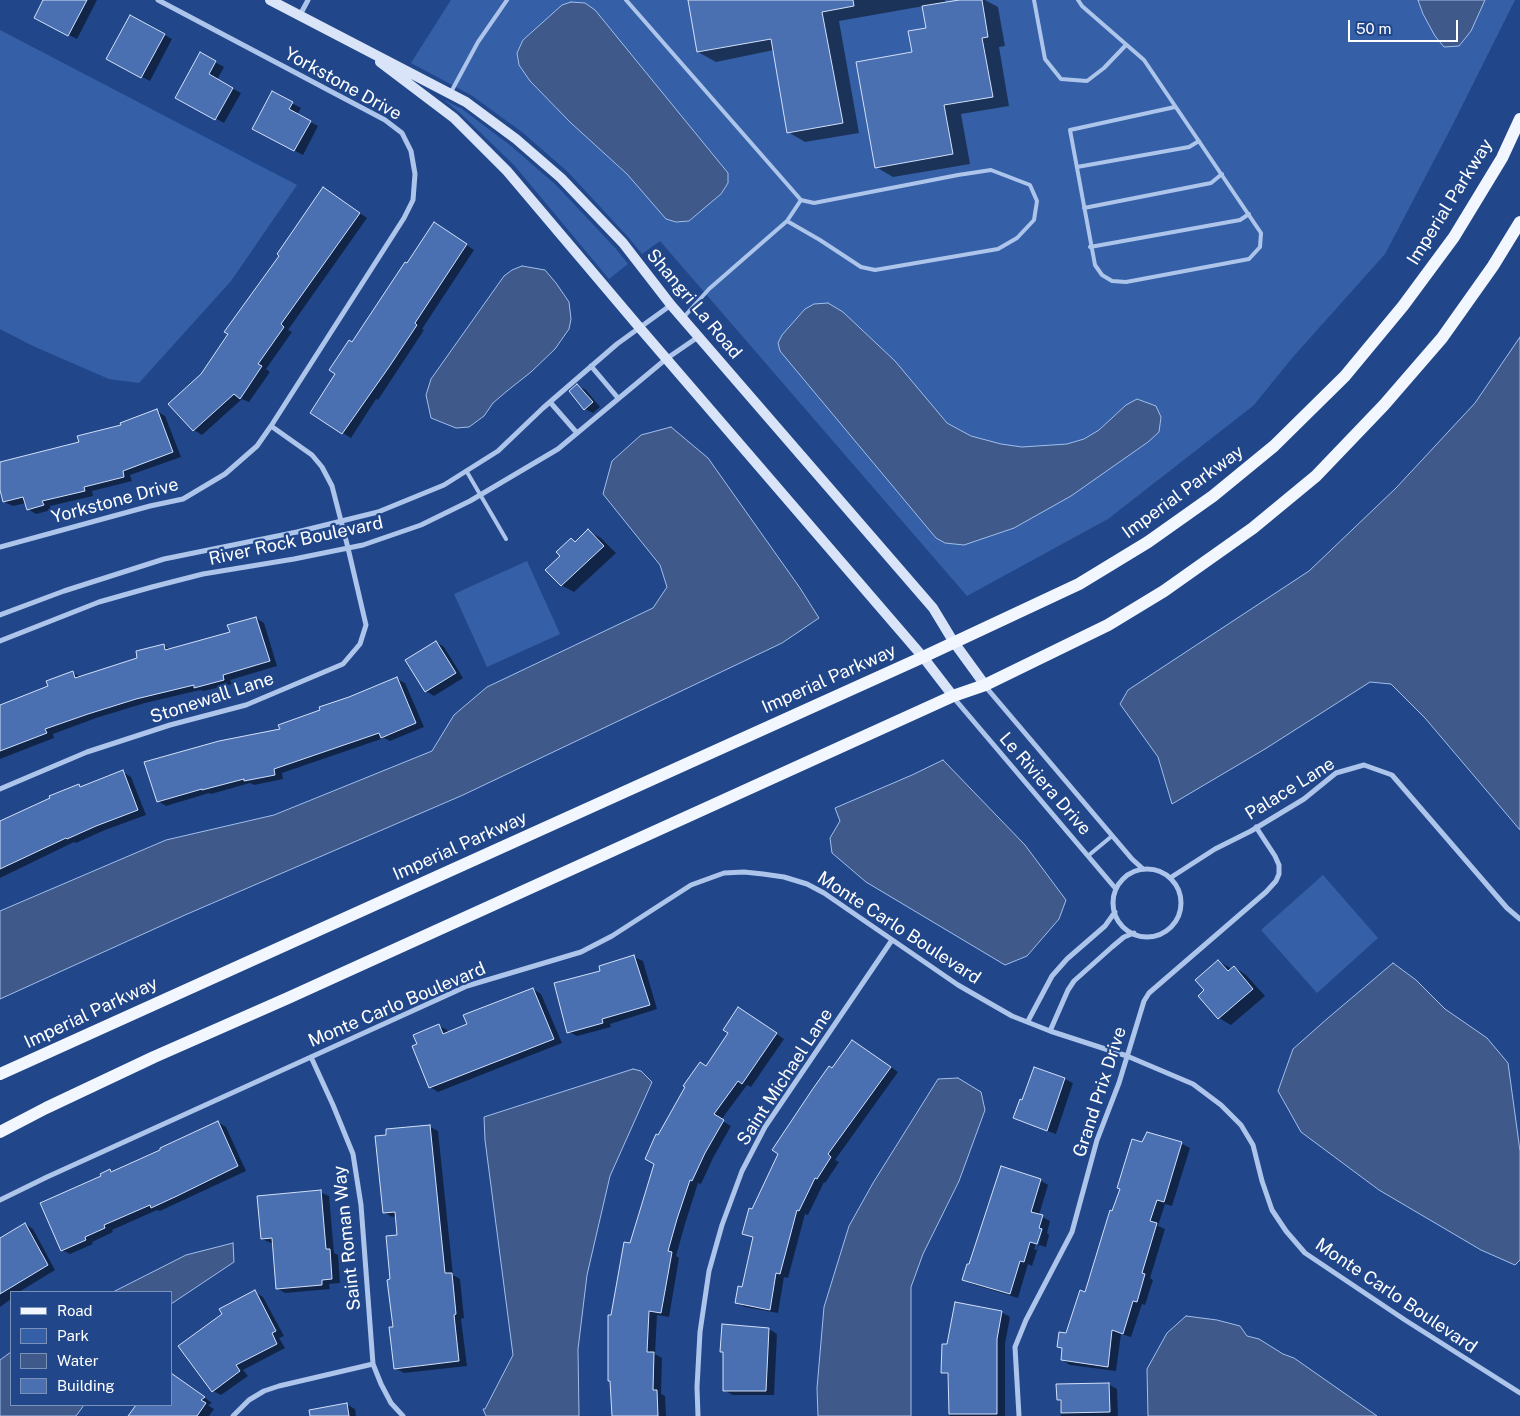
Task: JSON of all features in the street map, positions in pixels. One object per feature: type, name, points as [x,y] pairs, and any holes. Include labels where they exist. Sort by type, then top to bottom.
[{"type":"main road","name":"Imperial Parkway","points":[[0,1074],[923,657],[953,641],[1078,584],[1148,542],[1213,496],[1274,446],[1345,376],[1403,306],[1454,236],[1502,158],[1520,119]]},
{"type":"main road","points":[[0,1132],[154,1057],[953,696],[985,685],[1108,625],[1164,591],[1253,528],[1316,476],[1384,406],[1442,338],[1493,266],[1520,222]]},
{"type":"street","name":"Yorkstone Drive","points":[[0,547],[150,506],[183,499],[225,474],[257,446],[271,426],[404,218],[413,200],[415,174],[411,151],[402,133],[385,120],[158,0]]},
{"type":"street","name":"Shangri La Road","points":[[270,0],[466,102],[516,139],[562,178],[623,243],[671,305],[933,608],[953,641],[985,685]]},
{"type":"street","points":[[300,15],[308,0]]},
{"type":"street","name":"Shangri La Road","points":[[357,45],[454,118],[507,171],[638,327],[923,657],[953,696]]},
{"type":"street","name":"River Rock Boulevard","points":[[0,615],[64,591],[164,559],[297,532],[378,512],[444,485],[498,451],[591,366],[638,327],[671,305]]},
{"type":"street","name":"River Rock Boulevard","points":[[0,641],[99,602],[203,574],[363,545],[421,525],[481,495],[558,449],[666,359],[698,336]]},
{"type":"street","points":[[591,366],[618,398]]},
{"type":"street","points":[[550,402],[577,433]]},
{"type":"street","points":[[271,426],[312,455],[322,467],[332,486],[348,548]]},
{"type":"street","name":"Stonewall Lane","points":[[0,789],[87,752],[170,725],[246,705],[343,664],[360,644],[366,625],[348,548]]},
{"type":"street","name":"Le Riviera Drive","points":[[985,685],[1132,859],[1143,869],[1153,869],[1162,872],[1170,878]]},
{"type":"street","name":"Le Riviera Drive","points":[[953,696],[1116,889]]},
{"type":"street","name":"Palace Lane","points":[[1170,878],[1215,849],[1304,799],[1336,773],[1364,765],[1392,775],[1508,908],[1520,919]]},
{"type":"street","name":"Grand Prix Drive","points":[[1019,1416],[1014,1347],[1072,1232],[1097,1140],[1120,1082],[1142,1007],[1149,993],[1266,892],[1276,881],[1279,874],[1279,865],[1275,856],[1256,827]]},
{"type":"street","points":[[1143,869],[1132,872],[1123,880],[1116,889],[1114,897],[1115,912],[1119,921],[1125,928],[1134,933],[1154,936],[1172,926],[1178,917],[1181,907],[1180,896],[1177,886],[1170,878]]},
{"type":"street","name":"Monte Carlo Boulevard","points":[[0,1200],[467,986],[581,952],[612,936],[691,885],[724,873],[744,872],[763,874],[784,877],[807,884],[824,893],[958,985],[1012,1016],[1050,1031],[1127,1056],[1193,1084],[1221,1105],[1241,1124],[1253,1145],[1262,1182],[1272,1210],[1286,1231],[1305,1253],[1405,1320],[1520,1393]]},
{"type":"street","points":[[1028,1021],[1052,976],[1067,959],[1105,926],[1115,912]]},
{"type":"street","points":[[1050,1031],[1068,990],[1074,981],[1124,937],[1134,933]]},
{"type":"street","name":"Saint Michael Lane","points":[[698,1416],[697,1387],[700,1332],[709,1271],[722,1225],[742,1171],[765,1127],[892,940]]},
{"type":"street","name":"Saint Roman Way","points":[[311,1057],[333,1104],[353,1154],[361,1205],[373,1364],[391,1402],[402,1416]]},
{"type":"street","points":[[233,1416],[249,1400],[264,1391],[373,1364]]},
{"type":"lane","points":[[450,94],[479,41],[507,0]]},
{"type":"lane","points":[[626,0],[801,200],[814,202],[991,170],[1030,185],[1037,201],[1034,220],[1017,238],[998,249],[875,270],[861,267],[788,221]]},
{"type":"lane","points":[[1034,0],[1045,59],[1061,79],[1087,81],[1104,68],[1126,45]]},
{"type":"lane","points":[[1078,0],[1082,6],[1144,60],[1261,233],[1260,247],[1249,259],[1126,282],[1112,281],[1102,275],[1095,265],[1090,247],[1070,130],[1175,107]]},
{"type":"lane","points":[[1076,167],[1189,147],[1198,141]]},
{"type":"lane","points":[[1084,208],[1211,184],[1222,174]]},
{"type":"lane","points":[[683,318],[709,289],[788,221],[801,200]]},
{"type":"lane","points":[[1090,247],[1240,220],[1249,214]]},
{"type":"lane","points":[[466,472],[506,540]]},
{"type":"lane","points":[[1088,855],[1112,836]]},
{"type":"green space","points":[[451,0],[1515,0],[1385,254],[1293,357],[1253,406],[1108,519],[967,596],[660,241],[642,254],[568,172],[522,132],[471,95],[411,63]]},
{"type":"green space","points":[[0,30],[297,185],[231,281],[139,383],[109,379],[33,346],[0,329]]},
{"type":"green space","points":[[444,100],[462,109],[511,146],[556,185],[628,264],[609,279],[514,165]]},
{"type":"green space","points":[[527,561],[560,634],[487,667],[454,594]]},
{"type":"green space","points":[[1323,875],[1378,938],[1317,993],[1261,930]]},
{"type":"water","points":[[1418,0],[1485,0],[1471,31],[1459,46],[1444,47],[1435,36]]},
{"type":"water","points":[[571,2],[585,3],[595,10],[728,173],[728,183],[721,194],[689,221],[676,222],[666,219],[627,174],[571,123],[530,81],[519,65],[517,53],[523,40],[562,5]]},
{"type":"water","points":[[522,266],[545,270],[556,283],[569,302],[571,319],[569,329],[555,349],[531,372],[493,403],[484,416],[469,427],[456,428],[431,418],[426,395],[431,379],[504,276]]},
{"type":"water","points":[[828,303],[843,312],[895,361],[947,423],[971,436],[1022,447],[1067,444],[1084,439],[1099,430],[1126,405],[1137,399],[1156,406],[1161,417],[1159,432],[1148,442],[1071,496],[1014,528],[964,545],[945,543],[936,538],[780,351],[778,343],[782,335],[805,309],[814,304]]},
{"type":"water","points":[[1520,337],[1520,830],[1425,718],[1391,684],[1370,682],[1265,749],[1172,804],[1158,757],[1120,704],[1128,690],[1309,571],[1396,488],[1475,403]]},
{"type":"water","points":[[671,427],[708,458],[819,618],[782,643],[463,795],[185,915],[0,999],[0,911],[166,840],[274,815],[432,751],[454,715],[487,687],[653,608],[667,587],[660,565],[603,494],[612,461],[641,435]]},
{"type":"water","points":[[943,760],[1025,845],[1066,900],[1059,919],[1027,956],[1005,965],[866,882],[832,853],[830,838],[840,821],[835,808]]},
{"type":"water","points":[[1393,963],[1416,980],[1445,1009],[1487,1038],[1508,1063],[1520,1151],[1520,1260],[1515,1265],[1481,1250],[1379,1190],[1301,1132],[1278,1091],[1293,1049]]},
{"type":"water","points":[[633,1069],[641,1071],[652,1082],[610,1176],[587,1275],[578,1349],[579,1416],[486,1416],[483,1409],[485,1409],[513,1355],[485,1140],[484,1117]]},
{"type":"water","points":[[958,1078],[981,1092],[985,1110],[959,1181],[923,1254],[911,1287],[911,1416],[818,1416],[817,1388],[824,1307],[849,1226],[873,1183],[938,1079]]},
{"type":"water","points":[[233,1243],[234,1262],[172,1303],[172,1291],[115,1291],[186,1255]]},
{"type":"water","points":[[1186,1316],[1217,1320],[1240,1326],[1247,1336],[1259,1339],[1283,1354],[1294,1358],[1377,1416],[1148,1416],[1147,1369],[1167,1333]]},
{"type":"water","points":[[10,1353],[10,1406],[83,1406],[76,1416],[0,1416],[0,1360]]},
{"type":"building","points":[[43,0],[87,0],[68,36],[34,18]]},
{"type":"building","points":[[688,0],[853,0],[854,6],[822,12],[843,123],[787,133],[771,39],[697,52]]},
{"type":"building","points":[[959,0],[982,0],[988,37],[982,38],[993,97],[944,105],[953,154],[875,168],[856,62],[912,52],[908,31],[926,28],[922,6]]},
{"type":"building","points":[[130,15],[165,34],[141,78],[106,59]]},
{"type":"building","points":[[200,52],[216,61],[209,74],[233,88],[215,120],[175,98]]},
{"type":"building","points":[[272,91],[293,102],[289,109],[311,121],[294,151],[252,129]]},
{"type":"building","points":[[323,187],[360,213],[281,324],[284,327],[258,364],[262,366],[240,399],[234,394],[193,431],[168,404],[201,374],[228,334],[224,332],[279,256],[277,254]]},
{"type":"building","points":[[434,222],[467,244],[415,323],[417,325],[342,434],[310,413],[335,374],[329,370],[349,340],[352,342]]},
{"type":"building","points":[[577,384],[593,402],[584,410],[569,391]]},
{"type":"building","points":[[157,409],[173,452],[123,471],[124,477],[84,487],[85,491],[42,501],[44,505],[27,510],[23,497],[3,502],[0,490],[0,462],[79,442],[77,436],[121,425],[120,423]]},
{"type":"building","points":[[588,529],[604,546],[561,586],[545,570],[560,556],[556,552],[571,538],[575,542]]},
{"type":"building","points":[[256,617],[270,661],[223,675],[224,680],[136,699],[88,714],[45,729],[47,733],[0,751],[0,705],[48,686],[46,681],[73,671],[75,678],[137,658],[136,651],[164,644],[165,650],[230,632],[227,625]]},
{"type":"building","points":[[436,641],[456,673],[425,692],[405,660]]},
{"type":"building","points":[[397,677],[416,723],[381,738],[379,733],[274,769],[275,775],[244,781],[244,779],[157,802],[144,762],[219,741],[280,729],[278,725],[320,710],[319,707]]},
{"type":"building","points":[[123,770],[138,810],[66,838],[0,869],[0,821],[50,798],[49,796],[79,784],[80,787]]},
{"type":"building","points":[[634,955],[650,1005],[602,1019],[603,1023],[567,1033],[554,983],[600,971],[599,966]]},
{"type":"building","points":[[1218,960],[1228,971],[1234,966],[1253,989],[1218,1019],[1198,996],[1204,990],[1195,980]]},
{"type":"building","points":[[533,988],[554,1039],[429,1088],[412,1046],[417,1044],[413,1035],[439,1024],[443,1034],[467,1024],[463,1015]]},
{"type":"building","points":[[738,1007],[777,1033],[742,1084],[738,1081],[714,1114],[724,1120],[692,1181],[690,1180],[677,1219],[668,1251],[672,1252],[661,1313],[649,1311],[647,1352],[654,1352],[653,1390],[657,1390],[658,1416],[612,1416],[610,1381],[608,1381],[608,1315],[611,1315],[624,1242],[630,1243],[654,1164],[645,1159],[656,1134],[658,1135],[685,1087],[683,1086],[700,1062],[706,1066],[728,1033],[723,1030]]},
{"type":"building","points":[[852,1040],[891,1067],[828,1154],[831,1157],[817,1179],[815,1178],[799,1211],[797,1210],[780,1274],[776,1273],[770,1310],[735,1303],[738,1286],[742,1287],[753,1237],[742,1234],[749,1208],[752,1209],[778,1154],[772,1150],[829,1066],[832,1068]]},
{"type":"building","points":[[1034,1067],[1065,1078],[1047,1131],[1013,1118]]},
{"type":"building","points":[[218,1121],[238,1166],[151,1208],[150,1205],[104,1225],[105,1228],[85,1237],[86,1240],[61,1251],[40,1203],[101,1176],[100,1174],[110,1169],[111,1172],[160,1150],[160,1148]]},
{"type":"building","points":[[430,1125],[445,1273],[452,1273],[459,1361],[394,1369],[389,1327],[393,1327],[387,1280],[390,1279],[386,1236],[397,1235],[395,1212],[383,1213],[375,1136],[386,1135],[386,1129]]},
{"type":"building","points":[[1147,1132],[1182,1142],[1164,1202],[1157,1200],[1150,1221],[1157,1223],[1142,1273],[1145,1274],[1137,1302],[1133,1301],[1123,1334],[1112,1330],[1108,1367],[1061,1360],[1062,1348],[1057,1347],[1059,1332],[1066,1333],[1080,1290],[1085,1292],[1110,1210],[1112,1211],[1120,1189],[1117,1188],[1132,1139],[1142,1142]]},
{"type":"building","points":[[1001,1166],[1041,1179],[1031,1212],[1043,1215],[1039,1228],[1042,1229],[1037,1244],[1030,1242],[1024,1262],[1020,1261],[1010,1294],[962,1280]]},
{"type":"building","points":[[321,1190],[326,1249],[330,1249],[332,1279],[322,1280],[322,1285],[276,1289],[272,1238],[261,1239],[257,1196]]},
{"type":"building","points":[[25,1223],[48,1265],[0,1294],[0,1238]]},
{"type":"building","points":[[255,1290],[276,1331],[272,1333],[277,1344],[236,1365],[240,1371],[212,1392],[178,1346],[222,1314],[219,1309]]},
{"type":"building","points":[[955,1302],[1002,1311],[997,1339],[997,1414],[949,1414],[948,1373],[941,1373],[942,1344],[947,1344]]},
{"type":"building","points":[[722,1324],[769,1328],[766,1391],[723,1391],[723,1352],[720,1352]]},
{"type":"building","points":[[172,1374],[205,1397],[201,1400],[206,1403],[197,1416],[128,1416],[135,1406],[172,1406]]},
{"type":"building","points":[[1109,1383],[1110,1412],[1061,1413],[1061,1400],[1057,1400],[1056,1384]]},
{"type":"building","points":[[347,1403],[349,1416],[310,1416],[309,1410]]}]
